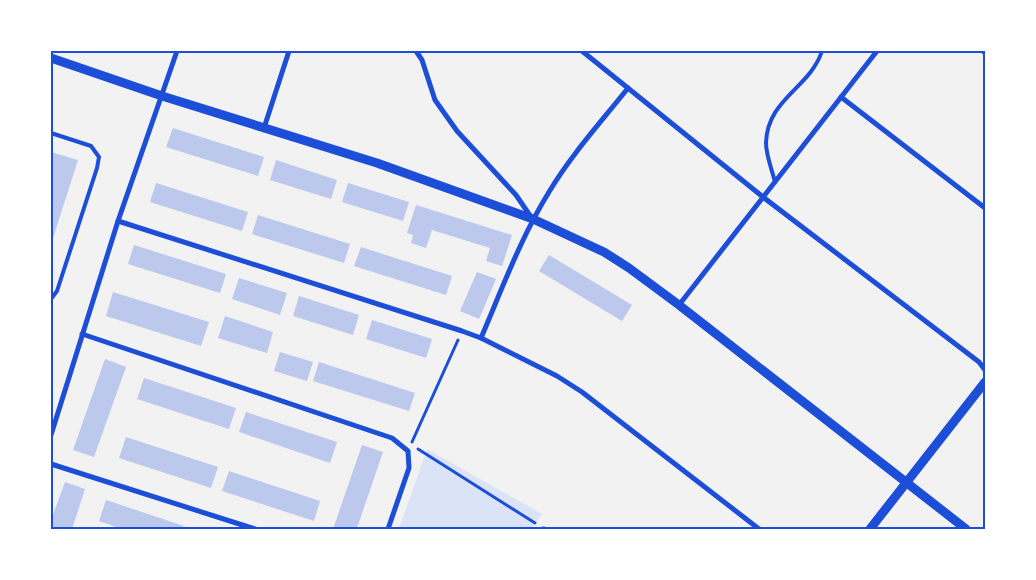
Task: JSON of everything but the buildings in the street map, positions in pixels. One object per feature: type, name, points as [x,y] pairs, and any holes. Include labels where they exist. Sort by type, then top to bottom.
[{"type":"street","points":[[51,435],[118,221],[177,51]]},
{"type":"street","points":[[264,128],[289,51]]},
{"type":"street","points":[[416,51],[422,60],[435,100],[457,130],[516,195],[533,219]]},
{"type":"street","points":[[582,51],[763,197],[979,362],[985,370]]},
{"type":"street","points":[[679,305],[877,51]]},
{"type":"street","points":[[51,58],[162,96],[377,163],[533,219],[604,252],[679,305],[966,529]]},
{"type":"street","points":[[481,338],[533,219],[561,173],[628,88]]},
{"type":"street","points":[[841,97],[985,208]]},
{"type":"street","points":[[118,221],[481,338],[557,376],[582,392],[759,529]]},
{"type":"street","points":[[82,334],[392,438],[408,450],[409,468],[388,529]]},
{"type":"street","points":[[870,529],[985,382]]},
{"type":"street","points":[[51,464],[254,529]]},
{"type":"lane","points":[[775,182],[766,144],[770,124],[778,106],[809,74],[822,51]]},
{"type":"lane","points":[[51,133],[91,146],[99,156],[97,168],[57,291],[51,299]]},
{"type":"path","points":[[462,331],[411,444],[543,529]]},
{"type":"shaded area","points":[[427,449],[542,514],[531,529],[399,529]]}]
